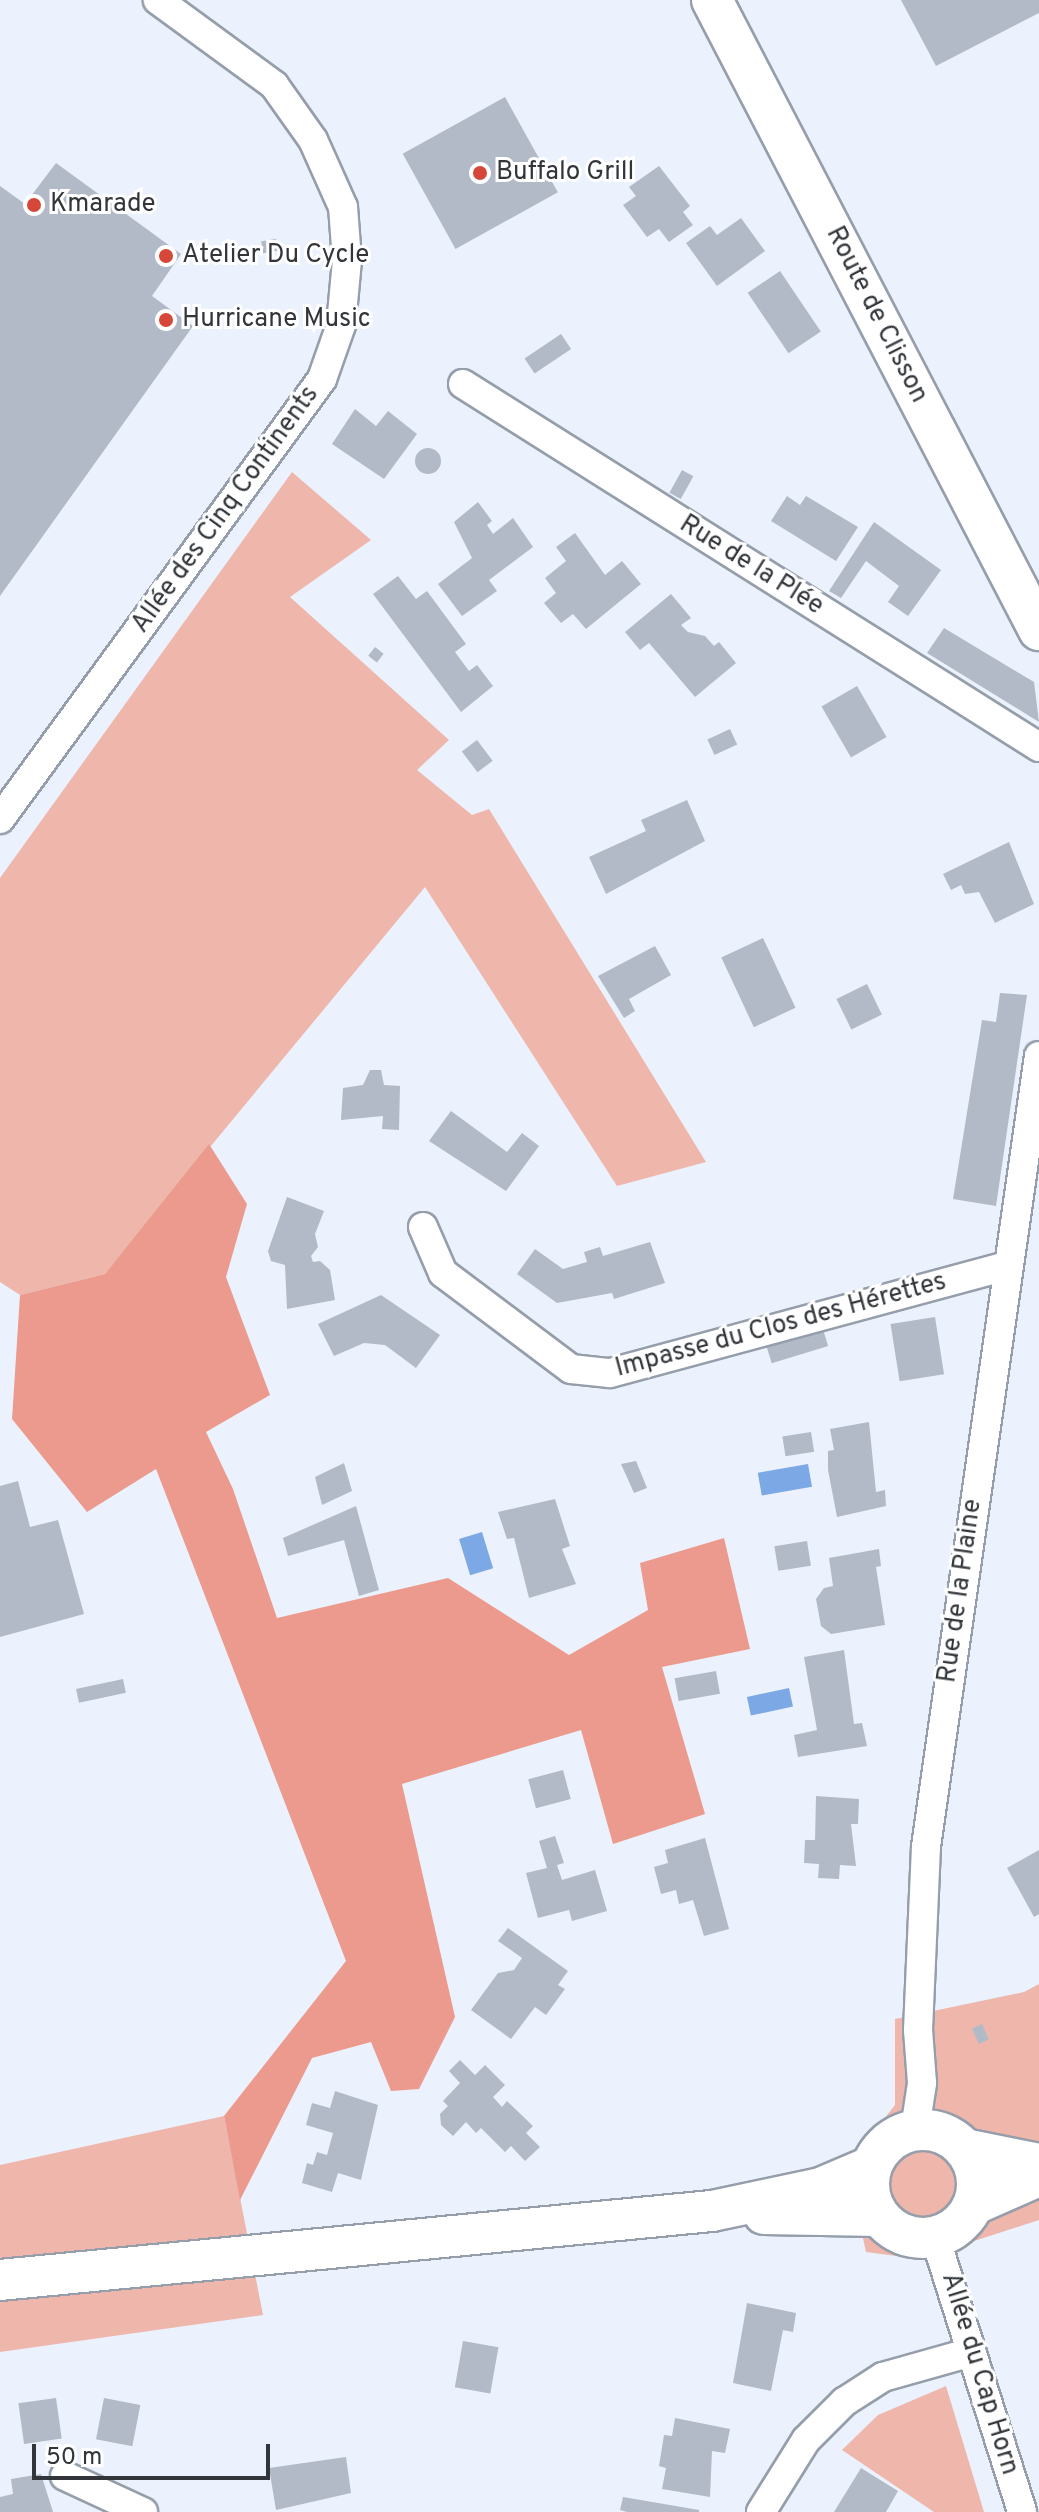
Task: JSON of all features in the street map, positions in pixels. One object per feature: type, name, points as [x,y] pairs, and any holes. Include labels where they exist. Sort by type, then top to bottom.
[{"type":"main road","name":"Route de Clisson","points":[[712,0],[1039,630]]},
{"type":"main road","points":[[0,2280],[712,2211],[821,2188],[870,2167],[888,2141],[915,2129],[951,2136],[965,2149],[977,2176],[973,2205],[958,2225],[935,2237],[904,2235],[879,2216],[871,2201],[870,2167]]},
{"type":"main road","points":[[965,2149],[1039,2164]]},
{"type":"main road","points":[[973,2205],[1039,2176]]},
{"type":"main road","points":[[712,2211],[879,2216]]},
{"type":"street","name":"Allée des Cinq Continents","points":[[0,819],[322,379],[341,325],[347,260],[343,207],[313,140],[274,85],[158,0]]},
{"type":"street","name":"Rue de la Plée","points":[[463,384],[1039,747]]},
{"type":"street","name":"Rue de la Plaine","points":[[915,2129],[922,2083],[918,2030],[926,1847],[1039,1056]]},
{"type":"street","name":"Impasse du Clos des Hérettes","points":[[423,1227],[443,1273],[571,1369],[610,1373],[1007,1266]]},
{"type":"street","name":"Allée du Cap Horn","points":[[935,2237],[1022,2512]]},
{"type":"street","points":[[761,2512],[806,2440],[844,2402],[883,2377],[972,2352]]},
{"type":"street","points":[[65,2476],[143,2512]]},
{"type":"shaded area","points":[[292,472],[371,540],[290,597],[449,740],[417,770],[472,815],[489,809],[706,1162],[617,1186],[425,887],[105,1274],[20,1295],[0,1282],[0,878]]},
{"type":"shaded area","points":[[209,1144],[247,1204],[226,1277],[270,1395],[206,1432],[233,1489],[277,1618],[448,1578],[569,1655],[648,1610],[640,1563],[724,1538],[750,1649],[662,1667],[705,1814],[613,1844],[581,1730],[402,1784],[455,2017],[419,2089],[391,2091],[371,2042],[312,2058],[240,2200],[224,2116],[346,1961],[156,1469],[87,1512],[12,1419],[20,1295],[105,1274]]},
{"type":"shaded area","points":[[1039,1984],[1039,2220],[919,2259],[866,2252],[847,2166],[895,2105],[895,2019],[1024,1992]]},
{"type":"shaded area","points":[[224,2116],[263,2315],[0,2352],[0,2165]]},
{"type":"shaded area","points":[[946,2386],[984,2512],[934,2512],[842,2450],[878,2415]]},
{"type":"water","points":[[808,1464],[812,1487],[762,1496],[758,1473]]},
{"type":"water","points":[[482,1532],[493,1568],[470,1575],[459,1539]]},
{"type":"water","points":[[789,1688],[793,1707],[751,1716],[747,1697]]},
{"type":"building","points":[[901,0],[1039,0],[1039,13],[936,66]]},
{"type":"building","name":"Buffalo Grill","points":[[505,97],[558,192],[456,249],[403,154]]},
{"type":"building","points":[[56,163],[181,254],[152,296],[193,326],[0,596],[0,186],[25,204]]},
{"type":"building","points":[[659,166],[690,206],[683,212],[693,225],[669,242],[659,229],[647,237],[623,205],[636,196],[629,187]]},
{"type":"building","points":[[741,218],[765,251],[717,286],[686,243],[710,226],[717,235]]},
{"type":"building","points":[[276,239],[278,251],[263,253],[261,241]]},
{"type":"building","points":[[780,271],[821,332],[788,353],[748,293]]},
{"type":"building","points":[[561,334],[571,349],[535,374],[525,359]]},
{"type":"building","points":[[355,409],[376,426],[388,411],[417,434],[384,479],[332,444]]},
{"type":"building","points":[[428,448],[437,452],[441,461],[437,470],[428,474],[419,470],[415,461],[419,452]]},
{"type":"building","points":[[682,470],[693,476],[681,499],[669,493]]},
{"type":"building","points":[[787,496],[800,505],[806,496],[858,527],[836,561],[771,521]]},
{"type":"building","points":[[478,502],[492,521],[487,525],[493,534],[513,518],[533,547],[489,580],[497,591],[462,616],[438,584],[472,558],[454,522]]},
{"type":"building","points":[[874,522],[941,570],[908,616],[888,602],[899,586],[866,561],[841,598],[829,591]]},
{"type":"building","points":[[575,533],[605,575],[622,561],[641,584],[586,629],[573,614],[561,623],[544,603],[556,593],[545,578],[566,561],[556,547]]},
{"type":"building","points":[[398,576],[416,599],[427,591],[466,644],[455,652],[469,671],[477,665],[493,686],[461,712],[373,594]]},
{"type":"building","points":[[671,594],[691,618],[681,625],[688,632],[705,636],[714,646],[719,642],[736,663],[695,697],[649,643],[640,650],[625,632]]},
{"type":"building","points":[[944,628],[1034,682],[1039,722],[927,653]]},
{"type":"building","points":[[375,647],[384,654],[377,662],[368,656]]},
{"type":"building","points":[[857,686],[886,737],[851,758],[821,706]]},
{"type":"building","points":[[730,729],[737,744],[715,755],[707,740]]},
{"type":"building","points":[[477,740],[493,761],[477,772],[462,751]]},
{"type":"building","points":[[687,800],[705,841],[606,894],[589,857],[646,831],[641,820]]},
{"type":"building","points":[[1009,842],[1034,904],[995,923],[979,892],[965,894],[961,885],[951,890],[943,874]]},
{"type":"building","points":[[763,938],[796,1008],[754,1027],[721,957]]},
{"type":"building","points":[[655,946],[671,975],[629,999],[635,1011],[624,1018],[598,976]]},
{"type":"building","points":[[867,984],[882,1015],[851,1029],[836,999]]},
{"type":"building","points":[[1000,993],[1027,995],[996,1206],[953,1199],[982,1020],[996,1022]]},
{"type":"building","points":[[370,1070],[381,1070],[384,1085],[400,1086],[399,1130],[382,1129],[383,1116],[341,1120],[343,1088],[363,1085]]},
{"type":"building","points":[[451,1111],[507,1152],[522,1133],[539,1146],[506,1191],[429,1141]]},
{"type":"building","points":[[287,1197],[324,1211],[315,1234],[318,1247],[311,1256],[313,1262],[320,1261],[330,1270],[335,1300],[287,1309],[285,1265],[271,1261],[268,1251]]},
{"type":"building","points":[[650,1242],[665,1283],[614,1299],[612,1293],[557,1303],[517,1274],[535,1249],[563,1269],[587,1262],[584,1252],[600,1247],[603,1256]]},
{"type":"building","points":[[381,1295],[440,1335],[416,1368],[385,1345],[364,1343],[334,1356],[318,1324]]},
{"type":"building","points":[[935,1317],[944,1374],[900,1381],[891,1324]]},
{"type":"building","points":[[822,1326],[828,1346],[772,1363],[766,1343]]},
{"type":"building","points":[[869,1422],[876,1492],[885,1490],[886,1506],[837,1517],[828,1470],[828,1451],[834,1450],[830,1429]]},
{"type":"building","points":[[811,1432],[814,1452],[785,1456],[782,1437]]},
{"type":"building","points":[[636,1461],[647,1488],[634,1493],[621,1464]]},
{"type":"building","points":[[344,1463],[352,1491],[322,1505],[315,1477]]},
{"type":"building","points":[[18,1481],[30,1527],[58,1520],[84,1614],[0,1637],[0,1486]]},
{"type":"building","points":[[555,1499],[570,1546],[562,1549],[576,1584],[529,1598],[514,1538],[507,1539],[498,1512]]},
{"type":"building","points":[[356,1506],[379,1590],[359,1596],[344,1540],[288,1556],[283,1538]]},
{"type":"building","points":[[807,1541],[811,1566],[778,1571],[774,1546]]},
{"type":"building","points":[[879,1549],[881,1566],[876,1567],[885,1625],[831,1634],[821,1626],[816,1599],[824,1588],[833,1586],[829,1558]]},
{"type":"building","points":[[844,1650],[854,1724],[862,1723],[867,1746],[798,1757],[794,1735],[817,1730],[804,1657]]},
{"type":"building","points":[[716,1671],[720,1694],[679,1701],[675,1678]]},
{"type":"building","points":[[123,1679],[126,1693],[79,1703],[76,1689]]},
{"type":"building","points":[[563,1770],[571,1799],[536,1808],[528,1779]]},
{"type":"building","points":[[816,1796],[859,1799],[858,1824],[851,1824],[856,1866],[840,1865],[839,1879],[818,1878],[819,1864],[804,1863],[805,1840],[815,1840]]},
{"type":"building","points":[[555,1836],[564,1863],[557,1865],[562,1880],[595,1870],[607,1911],[572,1921],[569,1910],[538,1918],[526,1873],[547,1868],[539,1841]]},
{"type":"building","points":[[705,1838],[729,1929],[704,1936],[693,1900],[679,1904],[676,1890],[661,1894],[654,1867],[668,1863],[665,1850]]},
{"type":"building","points":[[1039,1850],[1039,1914],[1034,1917],[1007,1868]]},
{"type":"building","points":[[508,1928],[568,1971],[558,1985],[565,1989],[546,2015],[535,2007],[511,2039],[471,2010],[498,1973],[514,1970],[522,1958],[498,1941]]},
{"type":"building","points":[[982,2024],[989,2040],[979,2044],[972,2028]]},
{"type":"building","points":[[460,2060],[475,2075],[485,2065],[505,2085],[493,2097],[502,2107],[507,2101],[533,2126],[526,2133],[540,2147],[525,2161],[511,2146],[505,2152],[481,2128],[476,2133],[466,2122],[453,2136],[441,2125],[440,2114],[448,2106],[443,2101],[460,2083],[449,2071]]},
{"type":"building","points":[[335,2091],[378,2105],[361,2180],[338,2173],[332,2192],[302,2183],[307,2163],[313,2165],[317,2152],[327,2155],[333,2133],[306,2125],[312,2103],[330,2108]]},
{"type":"building","points":[[747,2303],[796,2313],[793,2332],[783,2330],[771,2391],[733,2383]]},
{"type":"building","points":[[463,2341],[498,2347],[490,2394],[455,2387]]},
{"type":"building","points":[[56,2398],[62,2439],[24,2444],[18,2403]]},
{"type":"building","points":[[104,2398],[140,2405],[132,2446],[96,2439]]},
{"type":"building","points":[[675,2418],[730,2429],[725,2453],[712,2451],[710,2497],[662,2489],[666,2468],[659,2466],[664,2435],[672,2436]]},
{"type":"building","points":[[346,2457],[351,2493],[276,2510],[269,2468]]},
{"type":"building","points":[[861,2468],[898,2491],[886,2512],[834,2512]]},
{"type":"building","points":[[41,2474],[53,2512],[0,2512],[0,2497],[13,2494],[11,2479]]},
{"type":"building","points":[[623,2497],[699,2512],[627,2512],[620,2510]]},
{"type":"place","name":"Buffalo Grill","points":[[480,173]]},
{"type":"place","name":"Kmarade","points":[[34,205]]},
{"type":"place","name":"Atelier Du Cycle","points":[[166,256]]},
{"type":"place","name":"Hurricane Music","points":[[166,320]]}]
